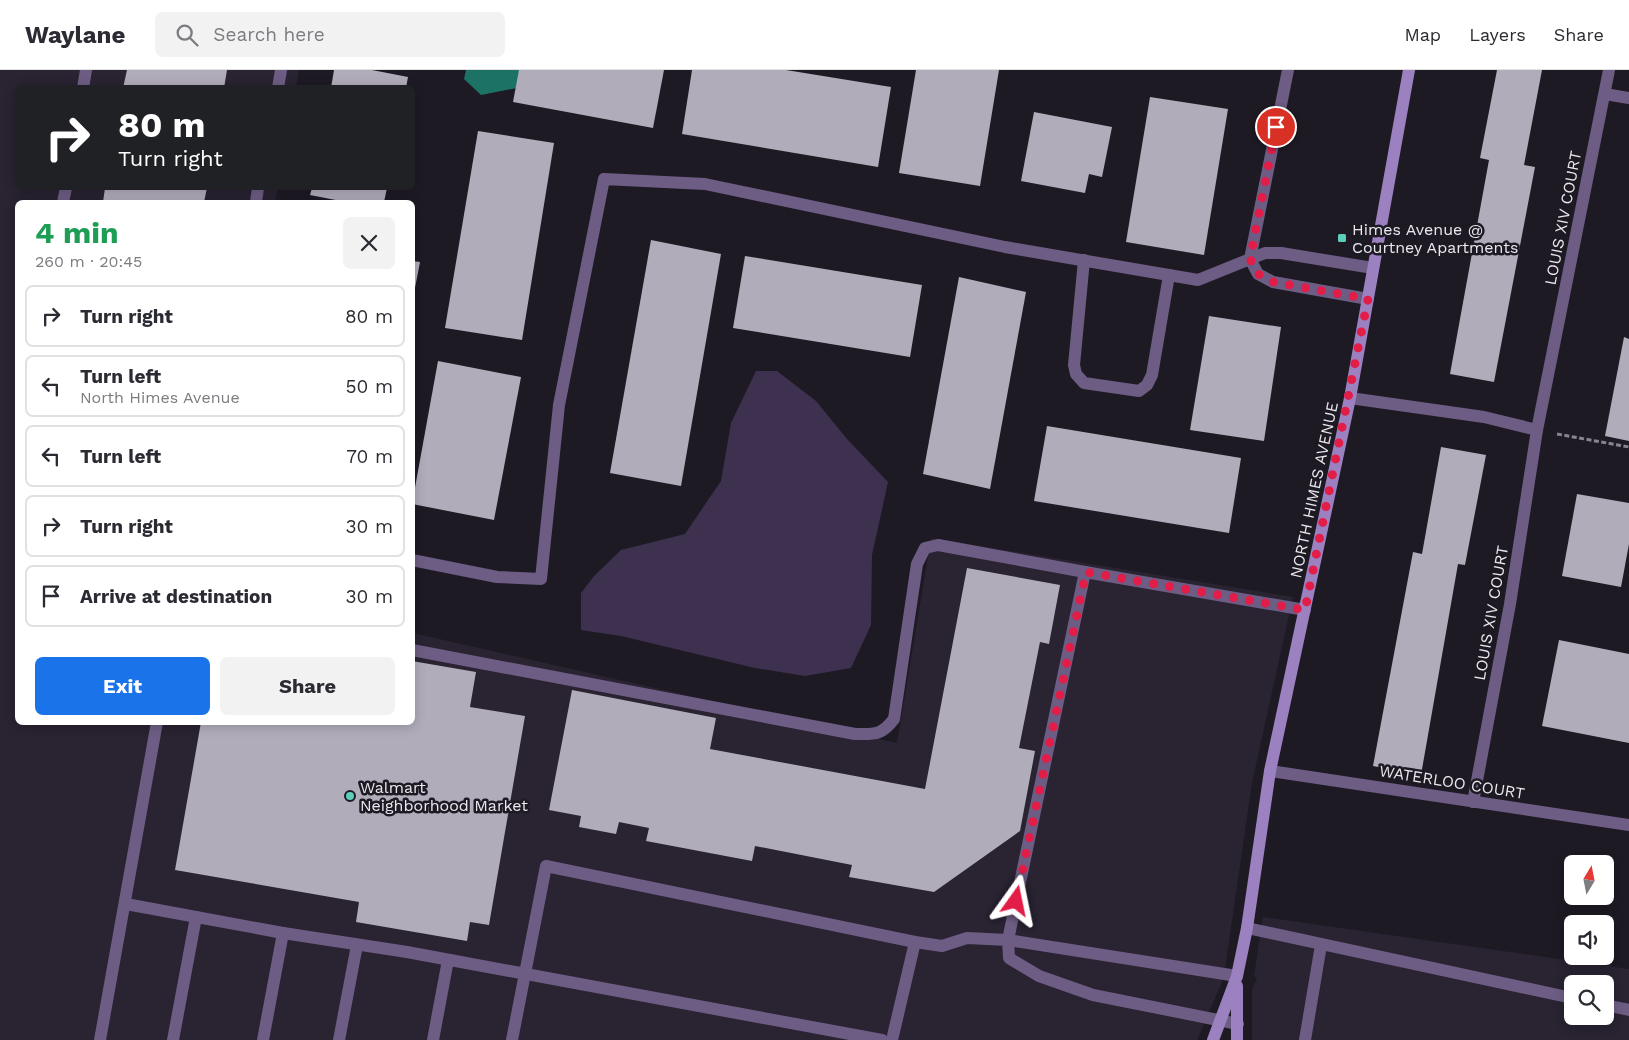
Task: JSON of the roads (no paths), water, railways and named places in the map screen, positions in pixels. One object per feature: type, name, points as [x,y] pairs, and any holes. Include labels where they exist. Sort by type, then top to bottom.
[{"type":"street","points":[[84,85],[86,70]]},
{"type":"street","points":[[278,85],[281,70]]},
{"type":"street","points":[[1288,70],[1250,259],[1258,274],[1273,282],[1368,299]]},
{"type":"street","name":"NORTH HIMES AVENUE","points":[[1214,1040],[1237,976],[1247,928],[1270,771],[1350,398],[1409,70]]},
{"type":"street","name":"LOUIS XIV COURT","points":[[1473,802],[1510,604],[1537,430],[1609,70]]},
{"type":"street","points":[[1605,94],[1629,98]]},
{"type":"street","points":[[415,561],[497,578],[541,579],[559,405],[604,179],[705,184],[1005,247],[1198,280],[1264,253],[1281,253],[1373,268]]},
{"type":"street","points":[[1084,260],[1074,365],[1076,374],[1084,382],[1138,391],[1147,385],[1152,375],[1169,275]]},
{"type":"street","points":[[1350,398],[1484,418],[1537,430]]},
{"type":"street","points":[[415,651],[845,732],[875,734],[886,730],[894,719],[917,564],[925,548],[938,545],[1305,610]]},
{"type":"street","points":[[1086,572],[1008,940],[1009,958],[1039,976],[1094,995],[1238,1024]]},
{"type":"street","points":[[100,1040],[126,904],[156,725]]},
{"type":"street","name":"WATERLOO COURT","points":[[1270,771],[1629,825]]},
{"type":"street","points":[[512,1040],[546,866],[915,942],[942,946],[967,938],[1008,940],[1237,976]]},
{"type":"street","points":[[126,904],[283,933],[448,960],[882,1040]]},
{"type":"street","points":[[173,1040],[196,917]]},
{"type":"street","points":[[1247,928],[1564,996]]},
{"type":"street","points":[[263,1040],[283,933]]},
{"type":"street","points":[[892,1040],[915,942]]},
{"type":"street","points":[[339,1040],[357,945]]},
{"type":"street","points":[[1305,1040],[1321,945]]},
{"type":"street","points":[[433,1040],[448,960]]},
{"type":"street","name":"NORTH HIMES AVENUE","points":[[1237,976],[1237,1040]]},
{"type":"street","points":[[1614,1006],[1629,1010]]},
{"type":"place","name":"Himes Avenue @ Courtney Apartments","points":[[1342,238]]},
{"type":"place","name":"Walmart Neighborhood Market","points":[[350,796]]}]
